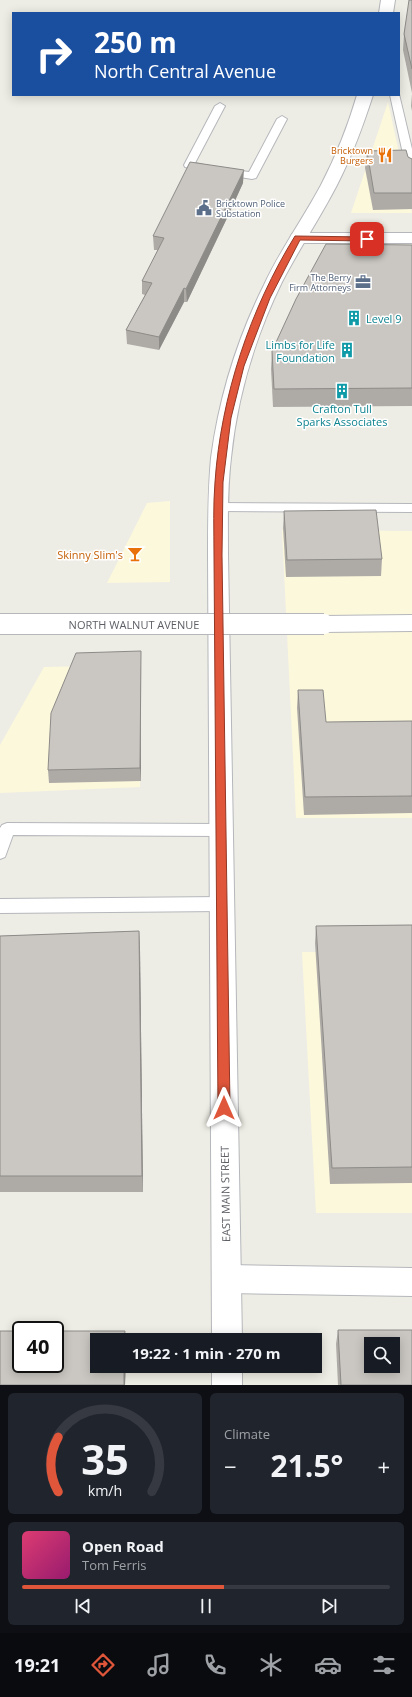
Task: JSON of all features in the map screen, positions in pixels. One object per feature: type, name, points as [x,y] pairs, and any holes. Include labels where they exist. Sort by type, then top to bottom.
[{"type":"street","points":[[386,12],[388,0]]},
{"type":"street","name":"EAST MAIN STREET","points":[[227,1333],[221,830],[219,482],[228,418],[240,366],[266,298],[298,238],[330,183],[356,124],[365,96]]},
{"type":"street","points":[[298,238],[412,238]]},
{"type":"street","name":"NORTH WALNUT AVENUE","points":[[0,624],[412,623]]},
{"type":"street","points":[[227,1279],[412,1282]]},
{"type":"street","points":[[227,1373],[227,1385]]},
{"type":"lane","points":[[395,96],[412,172]]},
{"type":"lane","points":[[220,106],[189,165],[252,176],[282,119]]},
{"type":"lane","points":[[219,507],[412,508]]},
{"type":"lane","points":[[0,853],[7,830],[221,830]]},
{"type":"lane","points":[[0,906],[222,904]]},
{"type":"shaded area","name":"Bricktown Burgers","points":[[388,102],[412,213],[351,213]]},
{"type":"shaded area","points":[[170,501],[170,582],[107,583],[147,503]]},
{"type":"shaded area","points":[[282,530],[412,531],[412,818],[296,818]]},
{"type":"shaded area","points":[[141,665],[140,787],[0,793],[0,745],[44,667]]},
{"type":"shaded area","points":[[302,952],[412,952],[412,1213],[316,1213]]},
{"type":"building","points":[[409,0],[412,0],[412,69],[404,34]]},
{"type":"building","points":[[406,150],[408,157],[412,159],[412,193],[374,193],[367,151]]},
{"type":"building","points":[[190,162],[244,170],[186,289],[184,288],[159,337],[126,330],[152,283],[142,281],[164,238],[153,236]]},
{"type":"building","points":[[326,244],[412,245],[412,388],[274,389],[272,351],[296,299]]},
{"type":"building","points":[[376,510],[382,559],[287,560],[284,511]]},
{"type":"building","points":[[141,651],[140,768],[48,770],[51,713],[76,653]]},
{"type":"building","points":[[298,690],[323,690],[326,722],[412,721],[412,796],[305,797]]},
{"type":"building","points":[[412,925],[412,1167],[332,1168],[316,926]]},
{"type":"building","points":[[139,931],[142,1176],[0,1176],[0,936]]},
{"type":"building","points":[[338,1330],[412,1330],[412,1385],[341,1385]]},
{"type":"building","points":[[0,1331],[12,1331],[12,1373],[64,1373],[64,1331],[125,1331],[125,1333],[90,1333],[90,1373],[124,1373],[124,1385],[0,1385]]},
{"type":"place","name":"Bricktown Burgers","points":[[385,155]]},
{"type":"place","name":"Bricktown Police Substation","points":[[204,208]]},
{"type":"place","name":"The Berry Firm Attorneys","points":[[363,282]]},
{"type":"place","name":"Level 9","points":[[354,318]]},
{"type":"place","name":"Limbs for Life Foundation","points":[[347,350]]},
{"type":"place","name":"Crafton Tull Sparks Associates","points":[[342,391]]},
{"type":"place","name":"Skinny Slim's","points":[[135,554]]},
{"type":"route","points":[[224,1108],[218,555],[219,482],[228,418],[240,366],[266,298],[298,238],[367,239]]}]
